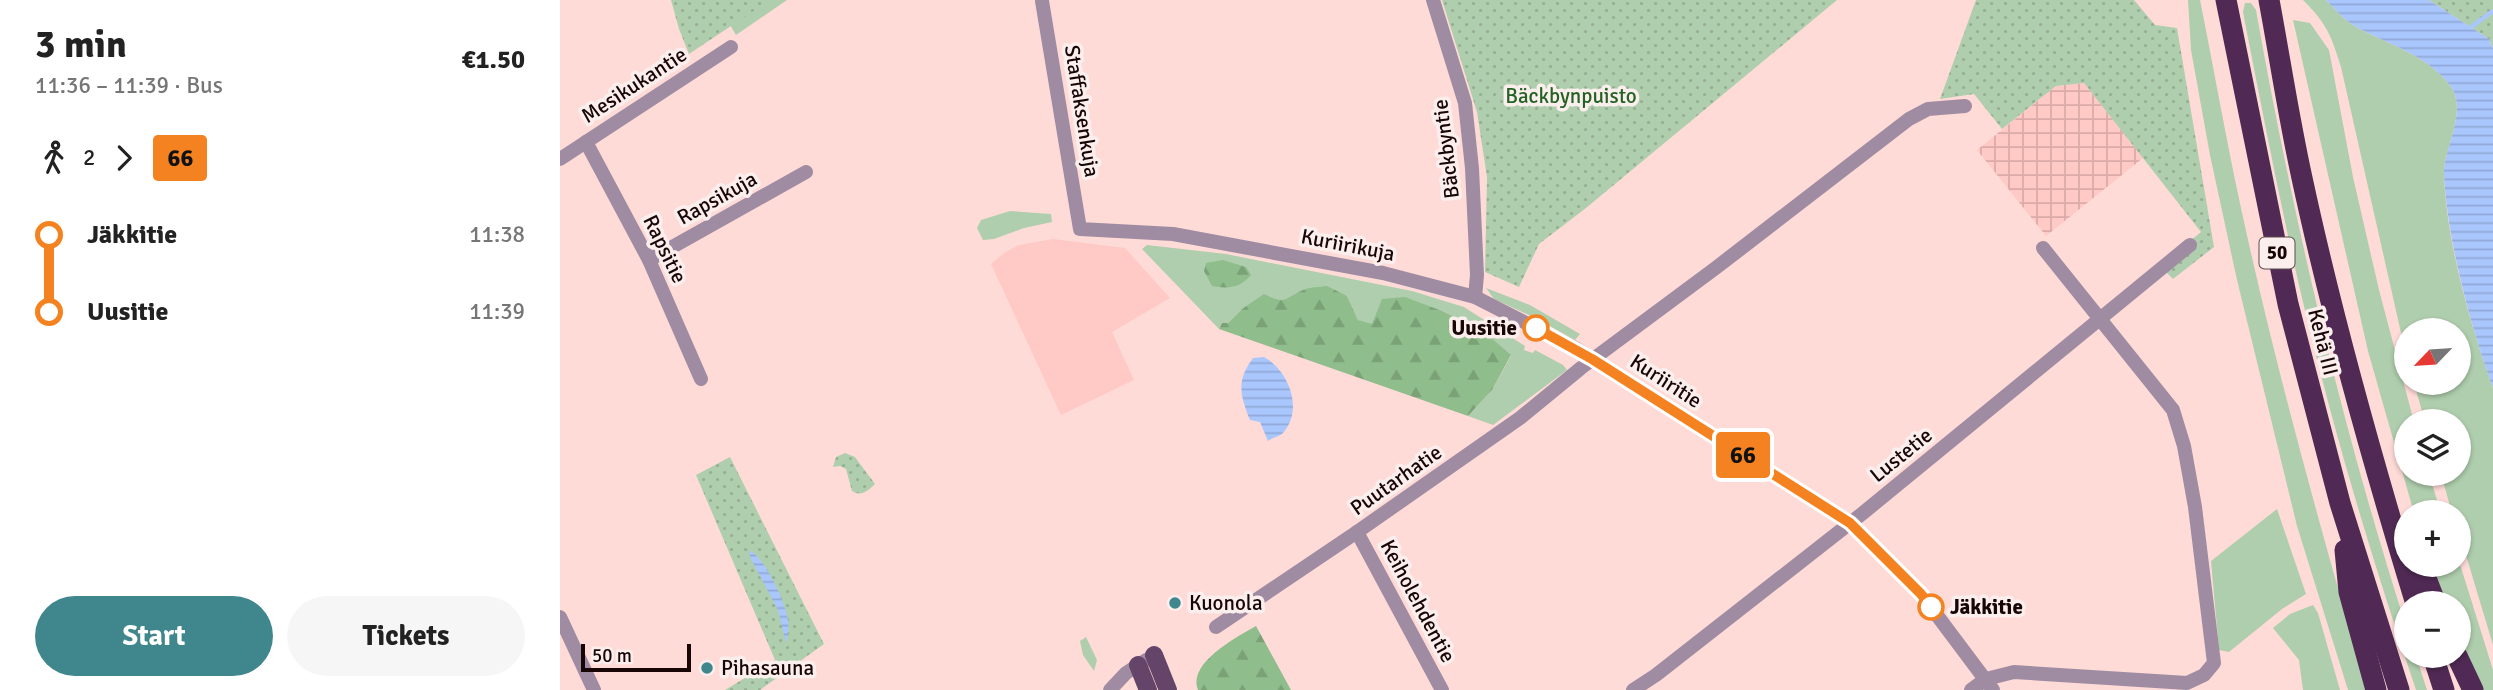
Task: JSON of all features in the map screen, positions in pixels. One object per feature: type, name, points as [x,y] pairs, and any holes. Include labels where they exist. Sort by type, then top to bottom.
[{"type":"highway","name":"Kehä III","points":[[2226,0],[2288,304],[2340,503],[2399,690]]},
{"type":"highway","name":"Kehä III","points":[[2270,6],[2302,177],[2328,291],[2373,461],[2412,591]]},
{"type":"highway","points":[[2373,461],[2394,507]]},
{"type":"highway","points":[[2340,503],[2348,592],[2376,690]]},
{"type":"highway","points":[[2437,668],[2444,690]]},
{"type":"highway","points":[[2463,668],[2473,690]]},
{"type":"main road","points":[[1154,655],[1165,683]]},
{"type":"main road","points":[[1138,665],[1146,689]]},
{"type":"street","name":"Bäckbyntie","points":[[1433,0],[1465,103],[1478,275],[1475,297]]},
{"type":"street","name":"Staffaksenkuja","points":[[1042,1],[1080,229]]},
{"type":"street","name":"Mesikukantie","points":[[560,159],[731,47]]},
{"type":"street","points":[[1592,359],[1909,119],[1927,109],[1965,106]]},
{"type":"street","name":"Rapsitie","points":[[586,142],[649,260],[701,379]]},
{"type":"street","name":"Rapsikuja","points":[[649,260],[806,172]]},
{"type":"street","name":"Kuriirikuja","points":[[1080,229],[1173,234],[1383,272],[1475,297],[1592,359]]},
{"type":"street","name":"Lustetie","points":[[1633,690],[1656,675],[1850,523],[2190,245]]},
{"type":"street","points":[[1971,690],[1990,685],[2014,672],[2187,683],[2204,675],[2214,663],[2199,535],[2179,427],[2173,410],[2043,248]]},
{"type":"street","name":"Kuriiritie","points":[[1592,359],[1850,523],[1921,594],[1990,685]]},
{"type":"street","name":"Puutarhatie","points":[[1216,627],[1509,426],[1592,359]]},
{"type":"street","name":"Keiholehdentie","points":[[1357,532],[1442,690]]},
{"type":"street","points":[[560,617],[594,690]]},
{"type":"street","points":[[1110,690],[1126,673],[1154,655]]},
{"type":"street","points":[[1146,689],[1165,683]]},
{"type":"shaded area","points":[[2084,83],[2143,158],[2046,236],[1977,150],[2056,86]]},
{"type":"shaded area","points":[[1053,239],[1125,248],[1170,298],[1112,332],[1134,380],[1061,415],[991,264],[1019,245]]},
{"type":"green space","points":[[671,0],[770,0],[689,54]]},
{"type":"green space","points":[[715,0],[787,0],[736,35]]},
{"type":"green space","name":"Bäckbynpuisto","points":[[1442,0],[1837,0],[1539,244],[1519,287],[1485,272],[1487,177],[1477,112]]},
{"type":"green space","points":[[1976,0],[2134,0],[2155,25],[2177,28],[2214,247],[2173,279],[2160,266],[2201,232],[2084,83],[2056,86],[2002,129],[1974,94],[1940,99]]},
{"type":"green space","points":[[2188,0],[2200,0],[2236,182],[2269,329],[2367,690],[2348,690],[2297,526],[2237,280],[2210,155],[2191,50]]},
{"type":"green space","points":[[2303,0],[2326,0],[2353,25],[2431,66],[2451,87],[2457,107],[2445,165],[2446,200],[2449,227],[2471,318],[2398,318],[2341,67],[2327,30]]},
{"type":"green space","points":[[2429,0],[2493,0],[2493,48],[2489,39]]},
{"type":"green space","points":[[2245,3],[2251,3],[2256,10],[2286,166],[2320,320],[2360,474],[2395,591],[2394,623],[2344,459],[2307,319],[2243,12]]},
{"type":"green space","points":[[2293,20],[2310,23],[2329,50],[2353,177],[2394,347],[2394,396],[2407,396],[2411,409],[2394,409],[2394,443],[2368,351]]},
{"type":"green space","points":[[1010,211],[1051,214],[1052,222],[983,240],[977,228],[981,220]]},
{"type":"green space","points":[[1147,245],[1226,254],[1412,291],[1464,307],[1525,346],[1524,350],[1533,353],[1535,350],[1563,365],[1567,370],[1493,425],[1468,416],[1492,390],[1511,356],[1482,330],[1442,311],[1372,325],[1358,320],[1347,296],[1305,289],[1288,300],[1242,309],[1228,323],[1222,323],[1219,329],[1142,249]]},
{"type":"green space","points":[[1223,260],[1246,267],[1251,275],[1243,283],[1233,286],[1212,286],[1204,271],[1206,263]]},
{"type":"green space","points":[[1327,286],[1347,296],[1358,320],[1372,324],[1382,299],[1405,297],[1482,330],[1511,355],[1492,390],[1468,416],[1219,329],[1222,323],[1228,323],[1242,309],[1264,294],[1284,300],[1306,289]]},
{"type":"green space","points":[[1486,288],[1530,305],[1580,334],[1575,340],[1494,299]]},
{"type":"green space","points":[[2471,320],[2493,388],[2493,645],[2471,572],[2471,500],[2448,500],[2444,486],[2471,486],[2471,409],[2421,409],[2418,396],[2471,396]]},
{"type":"green space","points":[[845,453],[855,457],[875,484],[870,489],[858,493],[852,491],[846,469],[833,467],[836,457]]},
{"type":"green space","points":[[730,457],[824,644],[760,690],[725,690],[775,660],[696,475]]},
{"type":"green space","points":[[2406,486],[2433,486],[2437,500],[2410,500]]},
{"type":"green space","points":[[2277,509],[2306,594],[2282,609],[2229,652],[2219,650],[2211,561]]},
{"type":"green space","points":[[2437,577],[2464,577],[2468,591],[2442,591]]},
{"type":"green space","points":[[2471,599],[2493,670],[2493,690],[2479,690],[2471,668]]},
{"type":"green space","points":[[2313,605],[2318,613],[2340,690],[2303,690],[2299,660],[2273,628],[2290,614]]},
{"type":"green space","points":[[1256,626],[1291,690],[1198,690],[1200,670],[1207,661],[1226,644]]},
{"type":"green space","points":[[1086,637],[1097,660],[1094,671],[1083,655],[1080,641]]},
{"type":"green space","points":[[2409,668],[2420,668],[2427,690],[2416,690]]},
{"type":"water","points":[[2326,0],[2429,0],[2489,39],[2493,48],[2493,388],[2461,283],[2446,200],[2444,175],[2456,119],[2456,97],[2451,87],[2431,66],[2342,17]]},
{"type":"water","points":[[1264,357],[1273,363],[1287,381],[1293,402],[1289,423],[1283,433],[1268,441],[1260,422],[1250,420],[1241,388],[1244,374],[1253,358]]},
{"type":"water","points":[[751,551],[769,573],[783,603],[788,623],[786,643],[778,610],[751,559]]},
{"type":"waterway","points":[[2471,27],[2493,11]]},
{"type":"bus line","name":"66","points":[[1536,328],[1575,348],[1850,523],[1931,607]]},
{"type":"place","name":"Uusitie","points":[[1536,328]]},
{"type":"place","name":"Kuonola","points":[[1175,603]]},
{"type":"place","name":"Jäkkitie","points":[[1931,607]]},
{"type":"place","name":"Pihasauna","points":[[707,668]]}]
